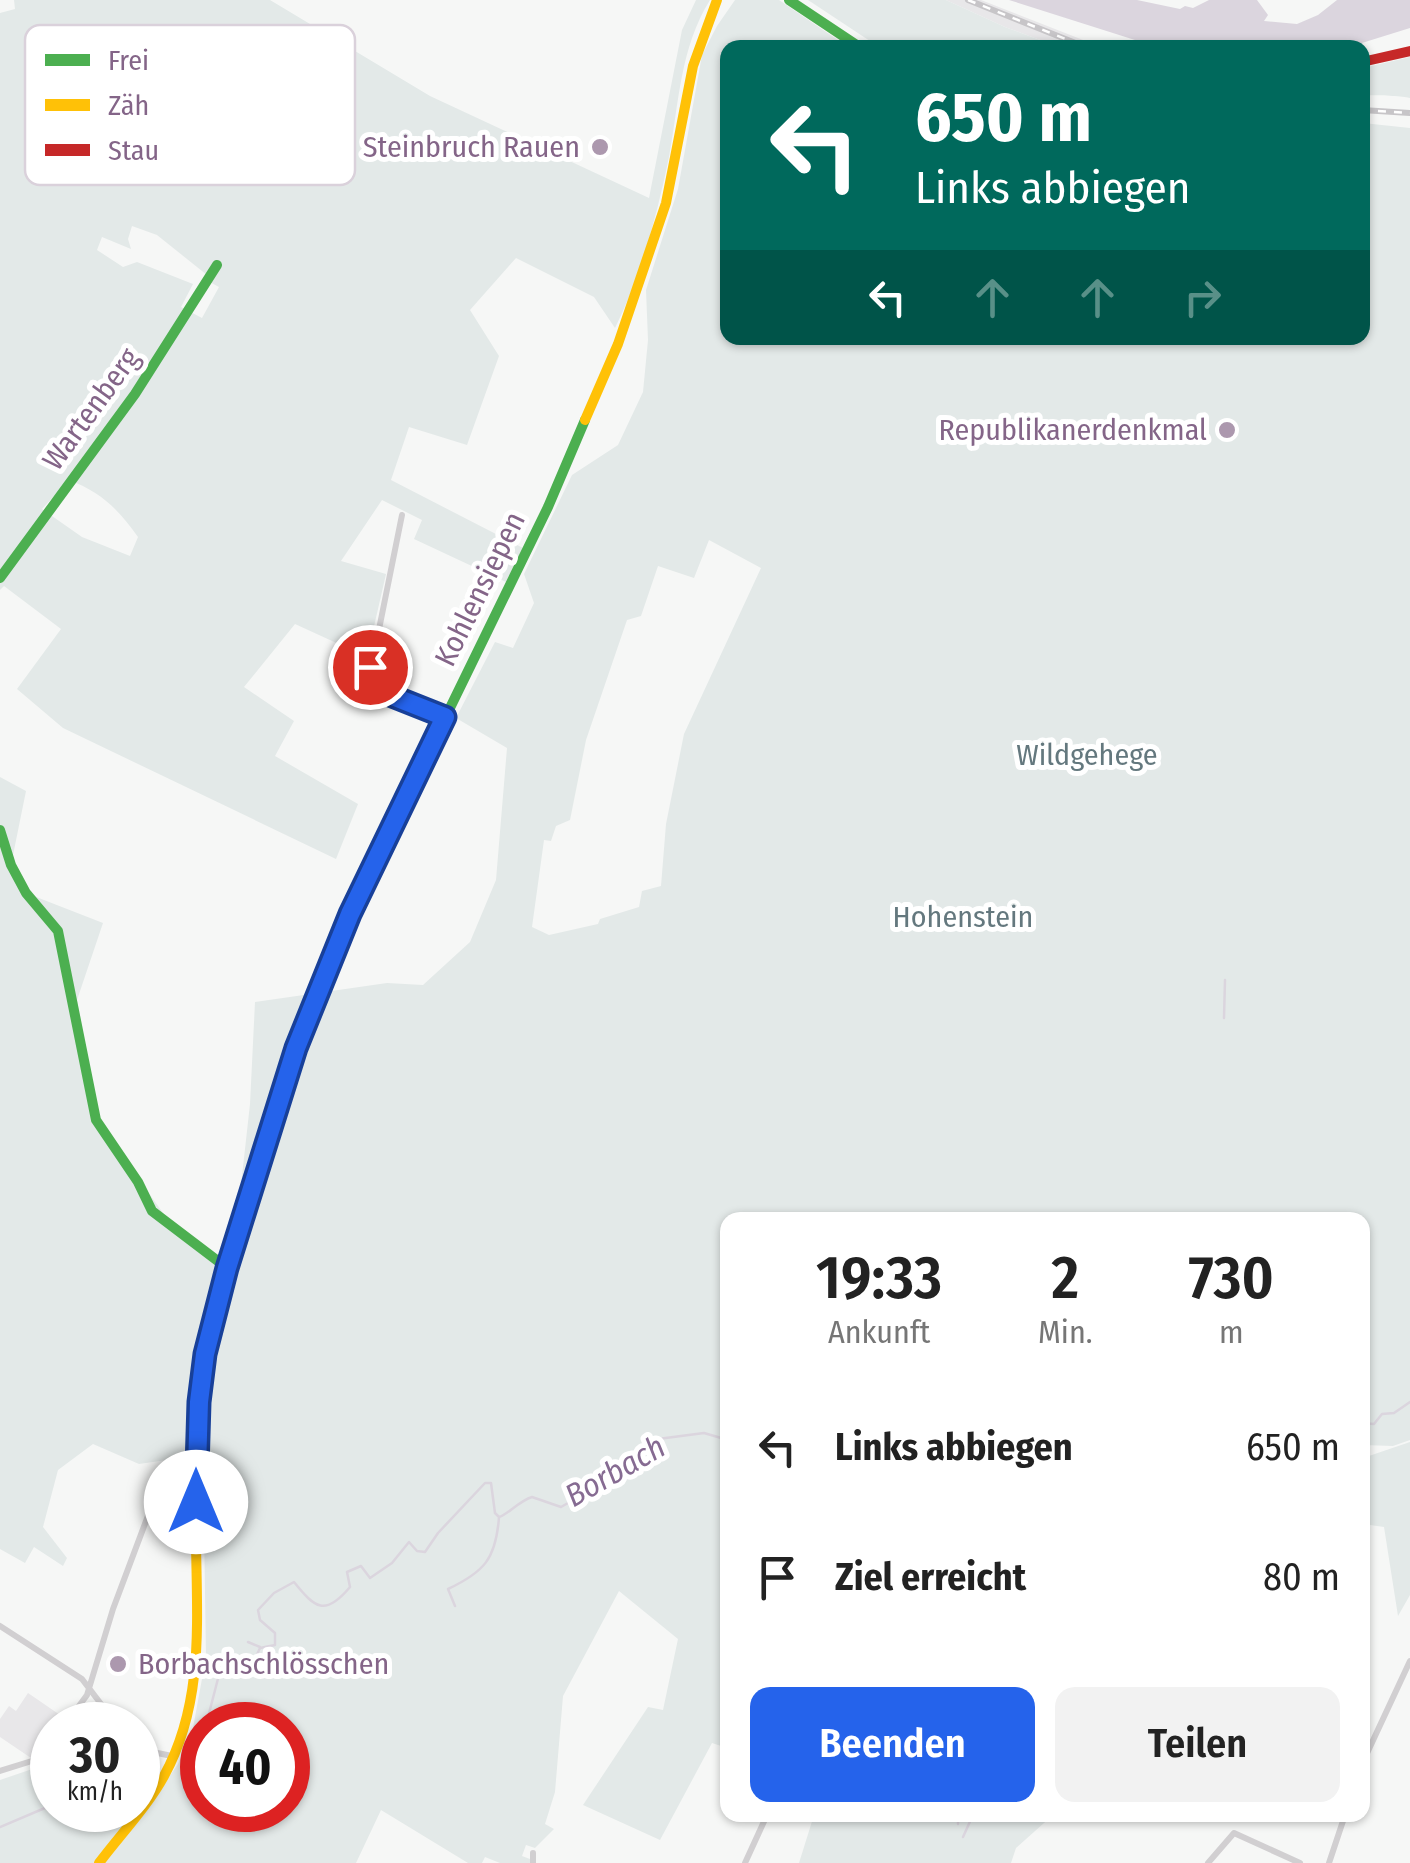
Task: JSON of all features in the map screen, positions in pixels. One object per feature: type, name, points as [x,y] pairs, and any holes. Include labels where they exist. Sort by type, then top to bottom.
[{"type":"street","name":"Kohlensiepen","points":[[100,1863],[156,1789],[182,1736],[194,1690],[195,1460],[205,1354],[227,1268],[320,983],[548,507],[618,344],[666,203],[692,66],[716,6],[728,0]]},
{"type":"street","points":[[789,0],[849,40]]},
{"type":"street","points":[[1370,60],[1410,51]]},
{"type":"street","name":"Wartenberg","points":[[0,578],[135,394],[218,265]]},
{"type":"street","points":[[402,515],[370,679],[382,692],[445,717]]},
{"type":"street","points":[[0,830],[10,865],[26,893],[58,931],[96,1120],[138,1182],[152,1211],[227,1268]]},
{"type":"street","points":[[80,1702],[90,1687],[112,1609],[161,1481],[185,1464]]},
{"type":"street","points":[[0,1626],[75,1674],[101,1702]]},
{"type":"street","points":[[1370,1747],[1410,1661]]},
{"type":"street","points":[[160,1753],[172,1756]]},
{"type":"street","points":[[0,1772],[30,1762]]},
{"type":"street","points":[[745,1863],[764,1822]]},
{"type":"street","points":[[1330,1863],[1342,1822]]},
{"type":"street","points":[[1208,1863],[1234,1833],[1300,1863]]},
{"type":"street","points":[[533,1853],[533,1863]]},
{"type":"shaded area","points":[[946,0],[981,0],[1083,40],[1040,40]]},
{"type":"shaded area","points":[[1009,0],[1137,0],[1180,9],[1209,0],[1257,0],[1268,15],[1264,21],[1297,24],[1318,15],[1337,0],[1410,0],[1410,28],[1370,40],[1135,40]]},
{"type":"shaded area","points":[[28,1693],[41,1702],[30,1702],[30,1757],[0,1737],[0,1719],[9,1706],[16,1711]]},
{"type":"green space","points":[[14,0],[270,0],[312,25],[25,25],[25,185],[355,185],[355,51],[430,96],[649,198],[682,30],[696,0],[710,0],[686,57],[669,157],[647,245],[615,328],[594,297],[516,258],[470,310],[499,356],[467,445],[409,427],[391,480],[523,548],[506,582],[414,539],[422,520],[382,500],[341,561],[386,574],[367,657],[295,624],[244,687],[294,721],[275,756],[358,804],[336,859],[63,728],[17,689],[61,629],[4,586],[0,590],[0,13],[15,9]],"holes":[[[132,226],[157,235],[219,287],[202,318],[181,307],[193,284],[137,262],[123,267],[97,250],[102,237],[131,249],[128,239]],[[69,480],[100,496],[131,527],[138,537],[130,556],[82,537],[42,509]]]},
{"type":"green space","name":"Hohenstein","points":[[735,0],[779,0],[838,40],[720,40],[720,345],[1370,345],[1370,124],[1410,128],[1410,1440],[1393,1446],[1370,1445],[1370,1212],[720,1212],[720,1746],[712,1743],[660,1840],[583,1805],[648,1707],[663,1710],[678,1639],[619,1591],[563,1696],[555,1792],[545,1824],[554,1829],[535,1848],[526,1845],[522,1856],[530,1859],[530,1863],[500,1863],[485,1857],[482,1863],[468,1863],[381,1810],[356,1863],[0,1863],[0,1780],[30,1770],[30,1832],[160,1832],[160,1789],[180,1759],[180,1832],[310,1832],[310,1702],[198,1702],[206,1657],[203,1462],[213,1352],[199,1345],[187,1457],[139,1464],[93,1444],[58,1470],[43,1527],[67,1558],[63,1566],[34,1547],[25,1563],[0,1549],[0,777],[26,791],[11,865],[26,893],[103,923],[77,1000],[96,1120],[171,1224],[231,1275],[250,1104],[255,1002],[387,983],[423,985],[470,942],[496,880],[507,748],[456,718],[495,642],[513,648],[534,603],[524,574],[572,475],[618,445],[643,392],[648,340],[646,290],[678,189],[702,55],[717,26]],"holes":[[[709,540],[761,568],[684,734],[666,824],[661,886],[642,891],[639,907],[600,919],[598,924],[549,935],[532,927],[544,840],[551,841],[556,826],[570,820],[586,740],[627,620],[641,616],[658,566],[694,578]]]},
{"type":"green space","points":[[808,0],[946,0],[1040,40],[868,40]]},
{"type":"green space","points":[[1410,57],[1410,98],[1370,96],[1370,66]]},
{"type":"green space","points":[[1410,1442],[1410,1595],[1398,1616],[1384,1527],[1370,1525],[1370,1456]]},
{"type":"green space","points":[[812,1822],[1045,1822],[1016,1848],[1011,1863],[799,1863]]},
{"type":"waterway","points":[[1224,1018],[1225,980]]},
{"type":"waterway","name":"Borbach","points":[[1370,1424],[1410,1402]]},
{"type":"waterway","name":"Borbach","points":[[212,1702],[221,1667],[233,1661],[253,1663],[260,1648],[275,1645],[275,1633],[260,1620],[258,1610],[274,1593],[294,1582],[314,1603],[334,1603],[350,1587],[347,1572],[361,1566],[370,1578],[392,1563],[409,1542],[417,1551],[425,1552],[485,1483],[491,1483],[499,1517],[532,1497],[561,1507],[582,1482],[658,1439],[704,1433],[720,1438]]},
{"type":"waterway","points":[[455,1606],[448,1589],[486,1562],[495,1544],[499,1517]]},
{"type":"waterway","points":[[248,1642],[260,1647]]},
{"type":"waterway","name":"Borbach","points":[[0,1827],[30,1814]]},
{"type":"waterway","points":[[963,1837],[970,1822]]},
{"type":"railway","points":[[968,0],[1068,40]]},
{"type":"railway","points":[[1370,110],[1410,113]]},
{"type":"traffic: fast","points":[[789,0],[849,40]]},
{"type":"traffic: fast","points":[[0,578],[135,394],[217,265]]},
{"type":"traffic: fast","points":[[196,1542],[195,1460],[205,1353],[227,1268],[297,1048],[350,913],[548,507],[585,420]]},
{"type":"traffic: fast","points":[[0,830],[11,865],[26,893],[58,931],[96,1120],[138,1182],[152,1211],[227,1268]]},
{"type":"traffic: slow","points":[[585,420],[618,344],[666,203],[693,66],[717,0]]},
{"type":"traffic: slow","points":[[99,1863],[164,1776],[186,1720],[195,1662],[196,1542]]},
{"type":"traffic: jam","points":[[1370,60],[1410,51]]},
{"type":"place","name":"Steinbruch Rauen","points":[[600,147]]},
{"type":"place","name":"Republikanerdenkmal","points":[[1227,430]]},
{"type":"place","name":"Borbachschlösschen","points":[[118,1664]]},
{"type":"route","points":[[196,1502],[195,1460],[205,1354],[227,1268],[296,1048],[350,914],[445,717],[375,688],[370,667]]},
{"type":"park label","name":"Wildgehege","points":[[1087,755]]}]
